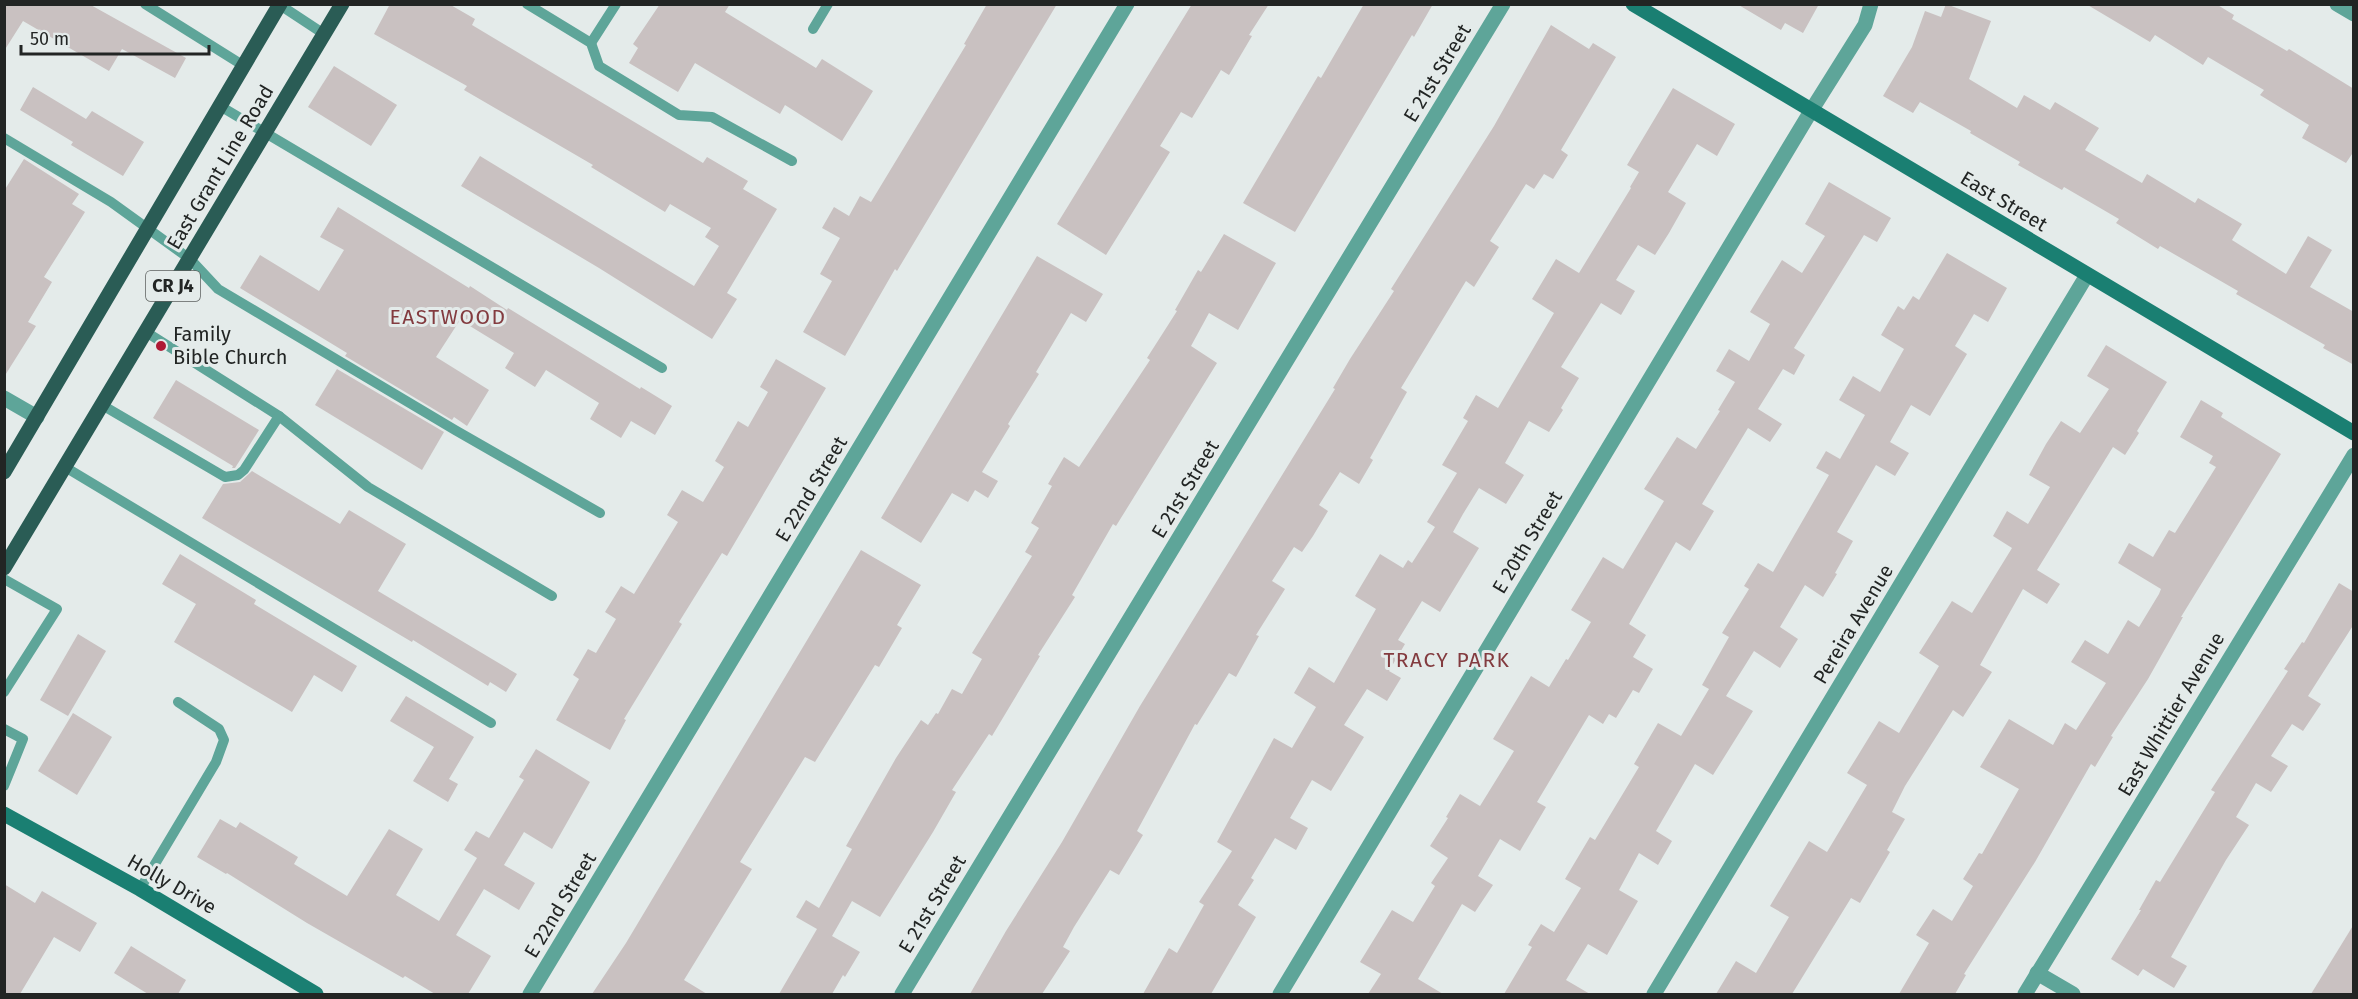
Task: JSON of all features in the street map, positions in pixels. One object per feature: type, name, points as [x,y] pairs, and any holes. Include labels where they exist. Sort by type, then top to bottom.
[{"type":"main road","name":"East Grant Line Road","points":[[4,568],[342,4]]},
{"type":"main road","name":"East Grant Line Road","points":[[4,472],[280,5]]},
{"type":"street","name":"E 22nd Street","points":[[530,994],[1127,4]]},
{"type":"street","name":"E 21st Street","points":[[902,994],[1503,4]]},
{"type":"street","name":"East Street","points":[[1634,4],[2354,433]]},
{"type":"street","name":"E 20th Street","points":[[1280,994],[1865,25],[1871,4]]},
{"type":"street","points":[[2337,4],[2354,14]]},
{"type":"street","name":"Pereira Avenue","points":[[1654,994],[2088,275]]},
{"type":"street","points":[[4,398],[37,417]]},
{"type":"street","name":"East Whittier Avenue","points":[[2025,994],[2354,455]]},
{"type":"street","name":"Holly Drive","points":[[4,814],[140,889],[316,994]]},
{"type":"street","points":[[2037,973],[2073,994]]},
{"type":"lane","points":[[145,4],[244,66]]},
{"type":"lane","points":[[527,4],[591,43],[599,66],[679,115],[712,117],[792,161]]},
{"type":"lane","points":[[591,43],[616,4]]},
{"type":"lane","points":[[813,29],[828,4]]},
{"type":"lane","points":[[280,5],[324,34]]},
{"type":"lane","points":[[220,106],[662,368]]},
{"type":"lane","points":[[4,138],[111,202],[190,259],[218,289],[454,430],[600,513]]},
{"type":"lane","points":[[146,332],[279,416],[368,487],[552,596]]},
{"type":"lane","points":[[102,405],[225,477],[238,475],[244,470],[279,416]]},
{"type":"lane","points":[[65,467],[491,723]]},
{"type":"lane","points":[[4,579],[57,609],[4,692]]},
{"type":"lane","points":[[140,889],[216,762],[224,741],[219,729],[178,702]]},
{"type":"lane","points":[[4,729],[23,739],[4,786]]},
{"type":"building","points":[[4,4],[89,4],[186,58],[175,78],[122,49],[109,71],[23,21],[4,51]]},
{"type":"building","points":[[390,4],[449,4],[475,19],[472,25],[703,163],[707,157],[748,181],[743,189],[777,209],[727,293],[737,299],[712,339],[599,268],[461,186],[480,156],[694,286],[719,246],[705,237],[711,228],[670,204],[665,212],[591,167],[593,165],[464,90],[467,86],[374,34]]},
{"type":"building","points":[[660,4],[730,4],[725,12],[816,68],[822,59],[873,91],[842,141],[785,105],[780,114],[695,63],[678,92],[629,63],[638,48],[633,44]]},
{"type":"building","points":[[987,4],[1057,4],[897,271],[895,269],[845,356],[803,332],[832,281],[820,274],[840,238],[822,228],[834,207],[849,216],[860,196],[871,202],[966,45],[964,44]]},
{"type":"building","points":[[1192,4],[1269,4],[1249,35],[1252,36],[1229,75],[1221,70],[1192,118],[1181,112],[1160,146],[1170,152],[1106,255],[1057,224]]},
{"type":"building","points":[[1364,4],[1433,4],[1414,37],[1412,35],[1295,232],[1243,203],[1318,76],[1321,78]]},
{"type":"building","points":[[1737,4],[1819,4],[1803,33],[1785,23],[1781,30]]},
{"type":"building","points":[[1946,4],[1991,21],[1969,79],[2017,108],[2024,95],[2050,110],[2055,102],[2099,128],[2085,150],[2142,183],[2147,174],[2195,203],[2198,198],[2242,224],[2232,240],[2286,274],[2308,236],[2332,250],[2310,287],[2354,312],[2354,365],[2323,348],[2325,345],[2236,294],[2238,291],[2160,246],[2158,249],[2116,223],[2119,219],[2064,187],[2062,190],[2018,165],[2020,162],[1970,133],[1971,131],[1920,102],[1913,113],[1883,96],[1912,47],[1925,11],[1941,17]]},
{"type":"building","points":[[2086,4],[2216,4],[2234,15],[2232,19],[2287,51],[2289,49],[2354,89],[2354,151],[2346,163],[2302,138],[2309,125],[2260,95],[2264,90],[2208,57],[2203,65],[2155,35],[2150,42]]},
{"type":"building","points":[[1551,25],[1589,49],[1593,43],[1616,57],[1561,150],[1568,155],[1553,179],[1544,174],[1534,189],[1526,184],[1490,241],[1499,247],[1474,287],[1466,281],[1401,388],[1407,392],[1370,458],[1373,460],[1359,484],[1340,472],[1319,505],[1328,511],[1302,552],[1294,547],[1272,581],[1285,589],[1256,635],[1259,636],[1236,677],[1229,673],[1197,725],[1195,724],[1137,831],[1143,835],[1119,875],[1110,870],[1063,947],[1070,951],[1042,994],[970,994],[1006,931],[1062,842],[1140,706],[1335,389],[1333,388],[1350,359],[1394,291],[1391,289],[1494,126]]},
{"type":"building","points":[[334,66],[397,105],[371,146],[308,107]]},
{"type":"building","points":[[33,87],[86,119],[92,111],[144,142],[123,176],[71,145],[73,142],[20,110]]},
{"type":"building","points":[[1673,88],[1735,124],[1717,156],[1697,144],[1668,192],[1686,203],[1669,233],[1655,255],[1638,245],[1616,280],[1635,291],[1621,315],[1601,303],[1561,367],[1579,378],[1549,432],[1529,421],[1505,463],[1524,475],[1506,504],[1479,488],[1463,514],[1453,532],[1479,548],[1440,612],[1422,601],[1398,640],[1405,644],[1389,671],[1401,678],[1387,701],[1367,689],[1344,725],[1364,737],[1331,791],[1312,780],[1290,818],[1308,828],[1296,850],[1275,838],[1251,878],[1254,880],[1238,905],[1256,917],[1211,994],[1143,994],[1169,948],[1177,953],[1204,905],[1199,902],[1232,851],[1217,842],[1274,738],[1292,748],[1316,707],[1294,693],[1309,667],[1334,683],[1376,609],[1355,596],[1380,554],[1403,568],[1408,560],[1412,563],[1435,527],[1427,522],[1457,473],[1442,465],[1468,421],[1463,418],[1476,395],[1498,408],[1554,313],[1532,299],[1556,259],[1579,273],[1631,188],[1639,172],[1627,165]]},
{"type":"building","points":[[24,159],[79,194],[72,204],[85,212],[44,277],[52,282],[28,322],[36,326],[4,377],[4,191]]},
{"type":"building","points":[[1829,182],[1891,218],[1877,242],[1864,235],[1794,348],[1805,355],[1794,375],[1783,369],[1758,409],[1782,424],[1770,442],[1748,428],[1702,504],[1714,511],[1690,551],[1676,542],[1629,624],[1646,635],[1633,657],[1653,669],[1639,693],[1633,690],[1616,718],[1609,714],[1603,724],[1589,715],[1537,802],[1546,807],[1520,851],[1500,839],[1478,876],[1493,885],[1475,912],[1462,904],[1418,979],[1443,994],[1368,994],[1381,974],[1360,962],[1392,910],[1413,922],[1435,886],[1431,883],[1448,858],[1430,846],[1448,818],[1446,817],[1460,794],[1480,806],[1514,751],[1493,739],[1531,676],[1549,687],[1566,659],[1568,660],[1591,622],[1571,610],[1603,557],[1623,569],[1664,501],[1644,489],[1677,437],[1696,449],[1720,411],[1718,410],[1735,382],[1716,371],[1729,349],[1749,361],[1770,324],[1750,312],[1782,260],[1802,273],[1825,236],[1805,224]]},
{"type":"building","points":[[338,207],[469,288],[470,286],[507,310],[508,308],[640,389],[641,387],[672,406],[655,435],[631,421],[621,438],[590,419],[599,403],[546,370],[535,387],[505,368],[514,353],[460,320],[436,357],[489,390],[467,426],[454,417],[452,420],[345,356],[347,353],[240,288],[260,255],[319,291],[344,250],[320,237]]},
{"type":"building","points":[[1224,234],[1276,263],[1238,330],[1209,313],[1191,346],[1217,363],[1116,526],[1113,524],[1072,595],[1075,597],[1038,655],[1040,656],[992,736],[989,734],[952,790],[956,792],[880,917],[852,901],[832,936],[860,952],[845,977],[843,975],[832,994],[779,994],[817,929],[796,917],[806,900],[819,908],[852,849],[846,846],[896,758],[921,720],[928,725],[936,713],[938,714],[952,689],[962,694],[982,659],[972,653],[1032,556],[1025,552],[1039,528],[1031,523],[1052,486],[1048,484],[1064,457],[1079,467],[1150,360],[1147,358],[1177,311],[1175,310],[1198,270],[1201,272]]},
{"type":"building","points":[[1947,253],[2007,288],[1988,322],[1974,314],[1955,346],[1967,354],[1930,416],[1911,405],[1890,442],[1909,453],[1895,476],[1876,465],[1837,532],[1853,541],[1835,573],[1837,574],[1823,597],[1805,585],[1780,627],[1798,639],[1780,668],[1754,651],[1726,696],[1753,711],[1713,775],[1695,764],[1656,831],[1672,841],[1658,865],[1639,853],[1619,890],[1638,901],[1607,955],[1588,944],[1566,980],[1590,994],[1504,994],[1532,947],[1528,945],[1541,924],[1554,932],[1581,888],[1565,879],[1590,837],[1595,840],[1639,767],[1634,764],[1658,723],[1681,736],[1709,689],[1702,685],[1729,637],[1722,633],[1749,589],[1744,586],[1758,563],[1773,572],[1829,475],[1816,468],[1826,451],[1840,459],[1865,415],[1839,400],[1853,376],[1880,392],[1904,349],[1881,335],[1898,306],[1904,310],[1913,296],[1919,300]]},
{"type":"building","points":[[1037,256],[1103,294],[1086,322],[1071,313],[1036,372],[1039,374],[982,472],[998,481],[988,498],[975,490],[968,502],[952,493],[921,543],[881,518]]},
{"type":"building","points":[[2106,345],[2167,382],[2125,455],[2113,447],[2037,570],[2060,584],[2047,604],[2023,589],[1980,665],[1992,672],[1963,717],[1953,710],[1905,786],[1892,812],[1905,819],[1887,850],[1890,852],[1860,903],[1851,898],[1792,994],[1716,994],[1736,961],[1756,973],[1789,917],[1770,906],[1809,841],[1827,852],[1867,785],[1847,773],[1879,721],[1899,733],[1939,666],[1919,653],[1952,601],[1972,613],[2012,548],[1993,536],[2007,511],[2028,524],[2050,487],[2029,475],[2046,444],[2061,421],[2080,433],[2109,389],[2087,376]]},
{"type":"building","points":[[776,359],[826,388],[727,556],[722,553],[679,622],[682,624],[624,719],[626,720],[610,750],[556,720],[579,679],[573,675],[588,649],[596,653],[616,619],[605,612],[621,586],[634,594],[678,522],[667,515],[682,490],[703,502],[724,467],[715,461],[738,421],[748,427],[768,392],[760,387]]},
{"type":"building","points":[[337,369],[444,432],[422,470],[315,405]]},
{"type":"building","points":[[176,380],[259,430],[235,468],[153,418]]},
{"type":"building","points":[[2201,400],[2223,413],[2221,417],[2281,454],[2181,617],[2183,617],[2148,679],[2111,736],[2113,737],[2095,767],[2091,764],[2035,862],[1964,974],[1966,975],[1955,994],[1899,994],[1929,943],[1916,935],[1933,909],[1952,921],[1973,886],[1963,879],[1979,853],[1982,854],[2019,789],[1980,767],[2009,719],[2053,745],[2065,723],[2076,730],[2106,683],[2071,662],[2085,640],[2108,654],[2128,620],[2139,627],[2159,594],[2161,589],[2118,563],[2129,543],[2153,557],[2169,530],[2175,533],[2216,467],[2209,463],[2213,456],[2180,437]]},
{"type":"building","points":[[252,471],[340,524],[349,510],[406,544],[378,591],[517,674],[506,692],[490,682],[488,686],[202,518],[223,484],[240,482]]},
{"type":"building","points":[[861,550],[921,585],[897,625],[902,628],[879,667],[875,665],[815,762],[805,757],[740,862],[752,869],[684,980],[707,994],[592,994],[626,943]]},
{"type":"building","points":[[180,554],[256,600],[254,604],[357,666],[342,692],[314,675],[292,712],[174,642],[196,604],[162,584]]},
{"type":"building","points":[[2339,583],[2354,592],[2354,624],[2308,696],[2321,704],[2303,731],[2292,724],[2271,756],[2288,766],[2271,792],[2256,783],[2236,817],[2249,825],[2226,860],[2171,957],[2187,966],[2174,988],[2143,969],[2138,976],[2111,959],[2141,910],[2139,910],[2156,880],[2160,882],[2215,792],[2211,790],[2288,671],[2284,669],[2302,642],[2304,643]]},
{"type":"building","points":[[78,634],[106,651],[68,716],[40,700]]},
{"type":"building","points":[[406,696],[474,737],[449,779],[458,784],[448,802],[413,781],[434,747],[390,721]]},
{"type":"building","points":[[73,713],[112,737],[77,795],[38,771]]},
{"type":"building","points":[[536,749],[590,782],[552,849],[524,832],[504,865],[535,883],[519,910],[484,889],[456,935],[491,956],[468,994],[435,994],[405,976],[403,978],[197,857],[220,819],[236,828],[240,822],[298,857],[294,864],[347,896],[389,829],[423,849],[396,895],[439,921],[477,858],[464,850],[476,831],[489,838],[524,780],[519,777]]},
{"type":"building","points":[[4,884],[35,903],[42,891],[97,923],[80,952],[54,937],[20,994],[4,994]]},
{"type":"building","points":[[2354,924],[2354,994],[2311,994]]},
{"type":"building","points":[[131,946],[186,980],[178,994],[148,994],[114,973]]},
{"type":"place","name":"Family Bible Church","points":[[161,346]]},
{"type":"district","name":"EASTWOOD","points":[[448,317]]},
{"type":"district","name":"TRACY PARK","points":[[1447,660]]}]
